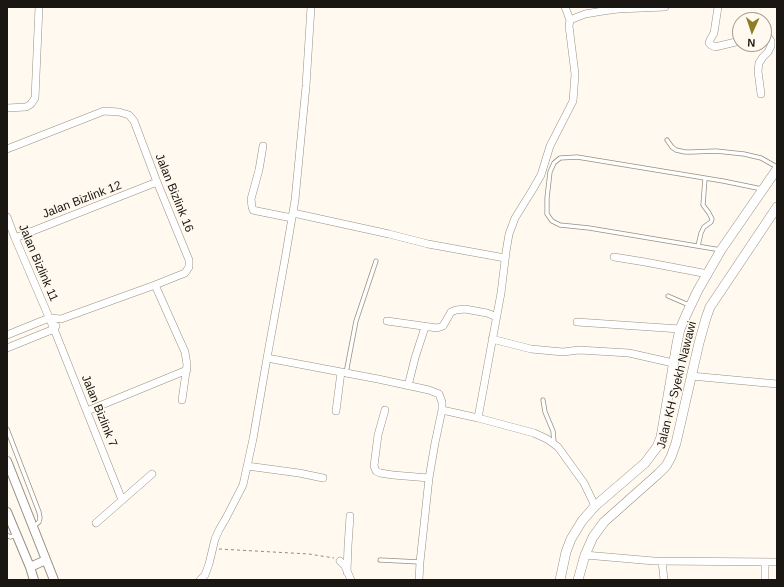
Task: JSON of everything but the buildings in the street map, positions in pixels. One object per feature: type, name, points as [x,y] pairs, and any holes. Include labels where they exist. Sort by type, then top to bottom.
[{"type":"main road","name":"Jalan KH Syekh Nawawi","points":[[560,580],[566,552],[571,539],[582,521],[595,506],[645,463],[657,447],[661,437],[680,330],[690,306],[721,250],[777,168]]},
{"type":"main road","name":"Jalan KH Syekh Nawawi","points":[[578,580],[585,555],[593,537],[604,522],[658,474],[666,466],[671,457],[676,443],[699,343],[710,307],[777,207]]},
{"type":"street","points":[[7,108],[26,107],[32,104],[35,98],[39,7]]},
{"type":"street","points":[[200,580],[205,575],[212,548],[219,530],[243,485],[253,439],[293,215],[306,86],[311,7]]},
{"type":"street","points":[[478,418],[502,293],[509,234],[515,218],[541,175],[550,146],[573,101],[575,74],[569,26],[570,20],[565,7]]},
{"type":"street","points":[[570,20],[584,14],[603,9],[665,7]]},
{"type":"street","points":[[718,7],[714,32],[709,43],[715,47],[732,43]]},
{"type":"street","points":[[761,94],[758,71],[759,63],[768,52]]},
{"type":"street","name":"Jalan Bizlink 16","points":[[7,149],[104,111],[119,112],[129,115],[134,121],[189,260],[189,267],[185,273],[155,285]]},
{"type":"street","points":[[263,146],[259,170],[251,199],[253,210],[293,215],[388,234],[428,244],[505,258]]},
{"type":"street","name":"Jalan Bizlink 12","points":[[15,238],[157,182]]},
{"type":"street","name":"Jalan Bizlink 11","points":[[7,217],[54,329]]},
{"type":"street","points":[[614,257],[708,274]]},
{"type":"street","points":[[7,334],[49,318],[61,319],[155,285],[185,352],[187,364],[182,400]]},
{"type":"street","points":[[387,322],[437,328],[443,326],[451,312],[464,309],[487,313],[497,317]]},
{"type":"street","points":[[7,348],[54,329],[61,319]]},
{"type":"street","points":[[578,322],[680,330]]},
{"type":"street","points":[[408,386],[415,358],[426,327]]},
{"type":"street","name":"Jalan Bizlink 7","points":[[54,329],[122,500]]},
{"type":"street","points":[[492,339],[531,348],[563,352],[579,350],[629,353],[674,363]]},
{"type":"street","points":[[267,358],[429,390],[438,394],[442,402],[442,410],[434,443],[429,478],[419,580]]},
{"type":"street","points":[[87,411],[186,370]]},
{"type":"street","points":[[336,412],[343,372]]},
{"type":"street","points":[[691,376],[777,384]]},
{"type":"street","points":[[385,410],[378,435],[374,466],[376,471],[393,475],[429,478]]},
{"type":"street","points":[[442,410],[534,433],[547,439],[558,447],[584,483],[595,506]]},
{"type":"street","points":[[7,461],[54,580]]},
{"type":"street","points":[[247,466],[323,478]]},
{"type":"street","points":[[96,523],[152,474]]},
{"type":"street","points":[[7,512],[34,580]]},
{"type":"street","points":[[348,572],[347,557],[350,516]]},
{"type":"street","points":[[585,555],[662,561],[777,562]]},
{"type":"street","points":[[30,567],[46,560]]},
{"type":"street","points":[[340,561],[345,566],[351,580]]},
{"type":"street","points":[[662,561],[664,580]]},
{"type":"street","points":[[765,562],[765,580]]},
{"type":"lane","points":[[667,140],[676,150],[685,152],[716,151],[744,154],[761,158],[777,168]]},
{"type":"lane","points":[[721,250],[588,228],[560,225],[552,221],[547,214],[550,172],[554,164],[560,158],[577,157],[705,178],[763,190]]},
{"type":"lane","points":[[698,246],[704,227],[711,222],[712,218],[703,205],[705,178]]},
{"type":"lane","points":[[343,372],[356,321],[376,261]]},
{"type":"lane","points":[[668,296],[690,306]]},
{"type":"lane","points":[[543,400],[545,412],[553,431],[554,444]]},
{"type":"lane","points":[[7,429],[39,512],[39,522],[33,526]]},
{"type":"lane","points":[[7,535],[10,537],[16,535]]},
{"type":"lane","points":[[380,560],[420,562]]},
{"type":"path","points":[[212,548],[309,554],[333,558],[340,561]]}]
